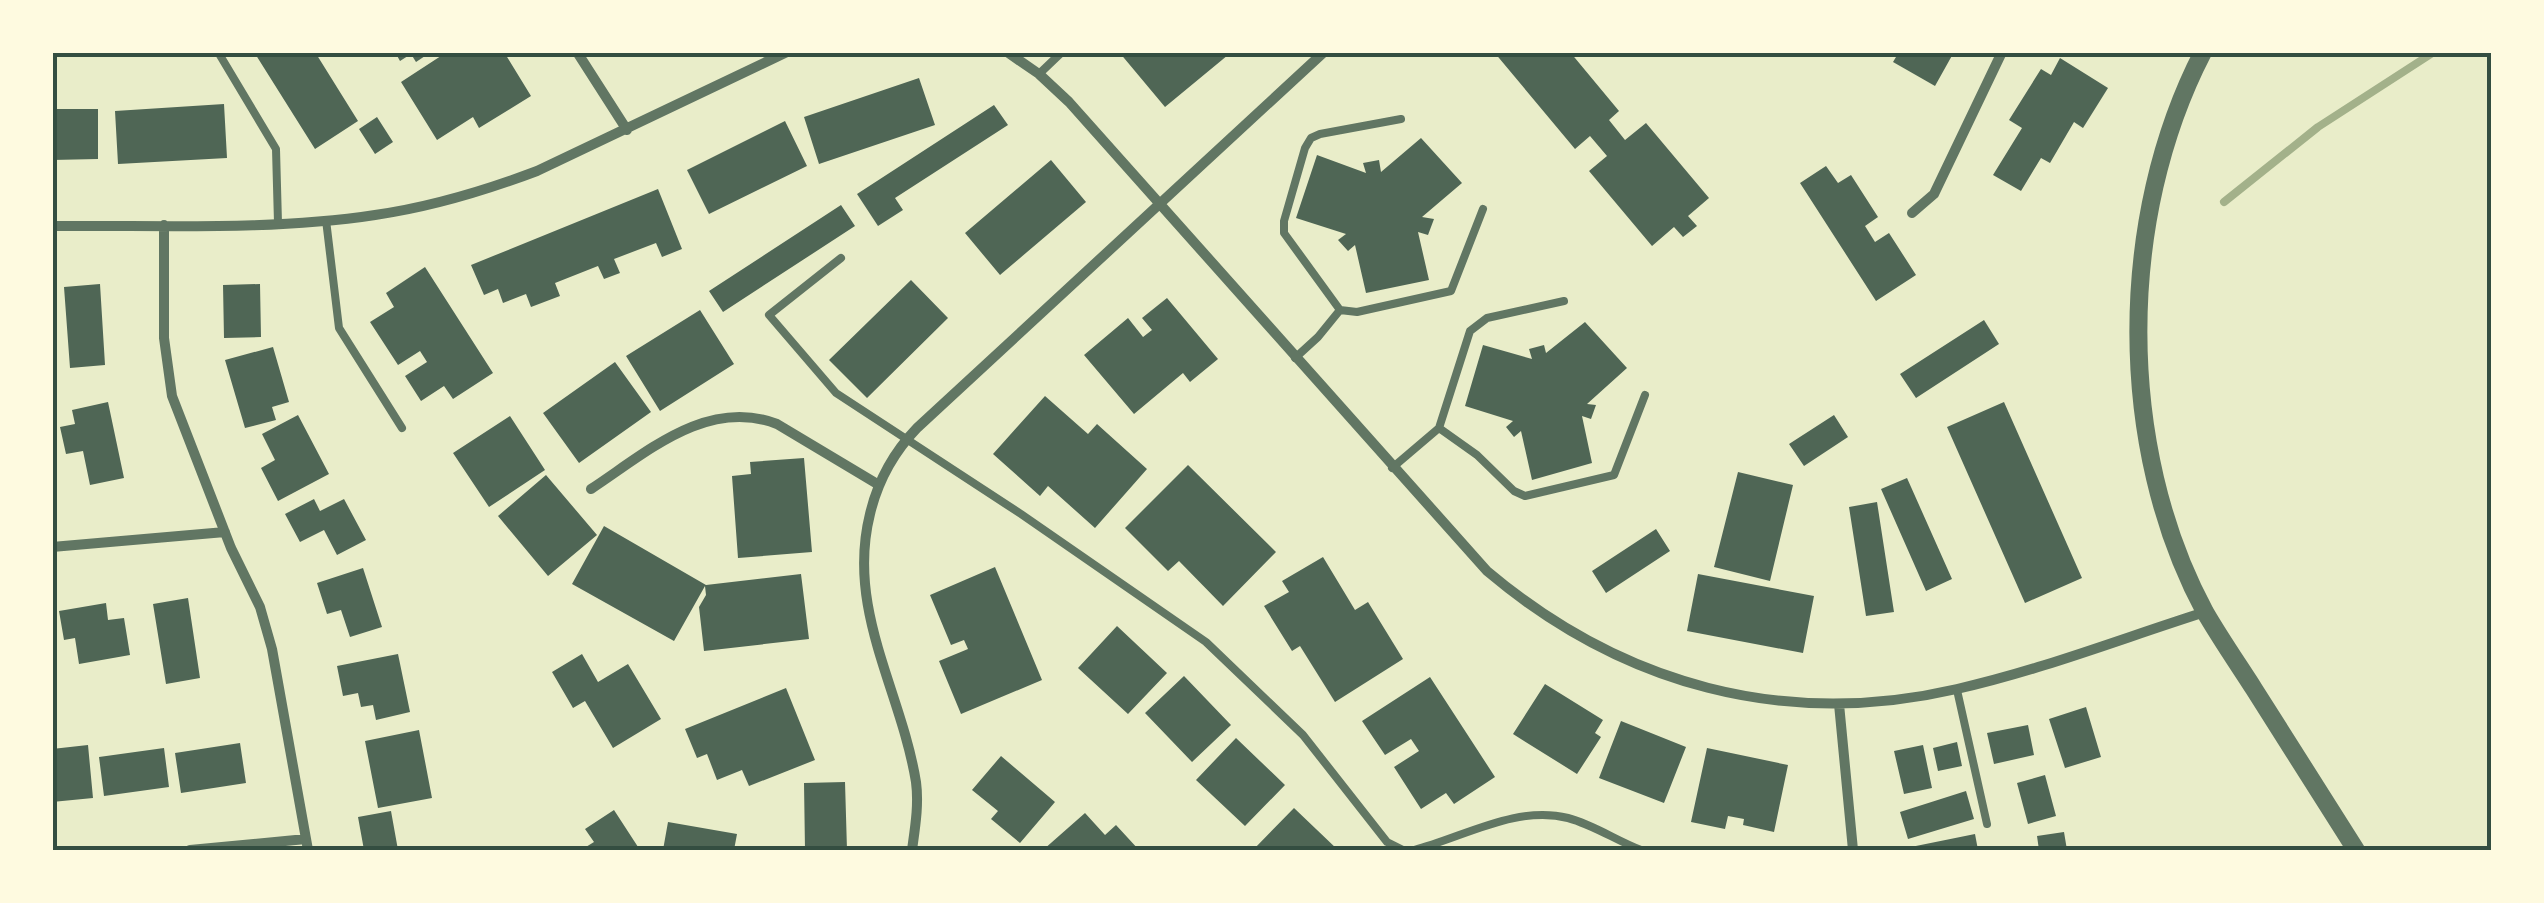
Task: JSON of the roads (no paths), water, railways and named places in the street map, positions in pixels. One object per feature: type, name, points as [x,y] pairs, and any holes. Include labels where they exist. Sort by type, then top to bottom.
[{"type":"street","points":[[578,52],[626,130]]},
{"type":"street","points":[[52,226],[326,220],[402,211],[458,198],[537,172],[787,52]]},
{"type":"street","points":[[1006,52],[1070,102],[1487,571],[1569,631],[1645,669],[1708,690],[1776,702],[1839,704],[1898,700],[1957,690],[2205,612]]},
{"type":"street","points":[[912,850],[916,786],[863,588],[865,535],[879,485],[905,441],[1324,52]]},
{"type":"street","points":[[1912,213],[1934,194],[2002,52]]},
{"type":"street","points":[[2203,52],[2183,96],[2157,176],[2143,249],[2139,307],[2141,376],[2150,448],[2172,532],[2205,612],[2356,850]]},
{"type":"street","points":[[164,225],[168,376],[185,435],[260,608],[272,649],[307,845],[190,850]]},
{"type":"street","points":[[590,489],[685,429],[734,416],[764,418],[777,424],[879,485]]},
{"type":"street","points":[[52,547],[226,532]]},
{"type":"street","points":[[1839,704],[1853,850]]},
{"type":"lane","points":[[218,52],[276,149],[278,223]]},
{"type":"lane","points":[[1039,74],[1062,52]]},
{"type":"lane","points":[[1401,119],[1320,134],[1311,138],[1305,148],[1284,233],[1340,310],[1357,312],[1451,291],[1483,210]]},
{"type":"lane","points":[[326,220],[339,328],[402,428]]},
{"type":"lane","points":[[841,258],[769,314],[836,393],[1206,642],[1302,735],[1387,842],[1403,850]]},
{"type":"lane","points":[[1392,468],[1438,428],[1470,331],[1487,318],[1564,301]]},
{"type":"lane","points":[[1295,358],[1340,310]]},
{"type":"lane","points":[[1438,428],[1477,454],[1508,487],[1525,496],[1614,476],[1646,395]]},
{"type":"lane","points":[[1957,690],[1987,824]]},
{"type":"lane","points":[[1414,850],[1514,818],[1547,815],[1580,822],[1641,850]]},
{"type":"waterway","points":[[2224,202],[2318,127],[2434,52]]}]
